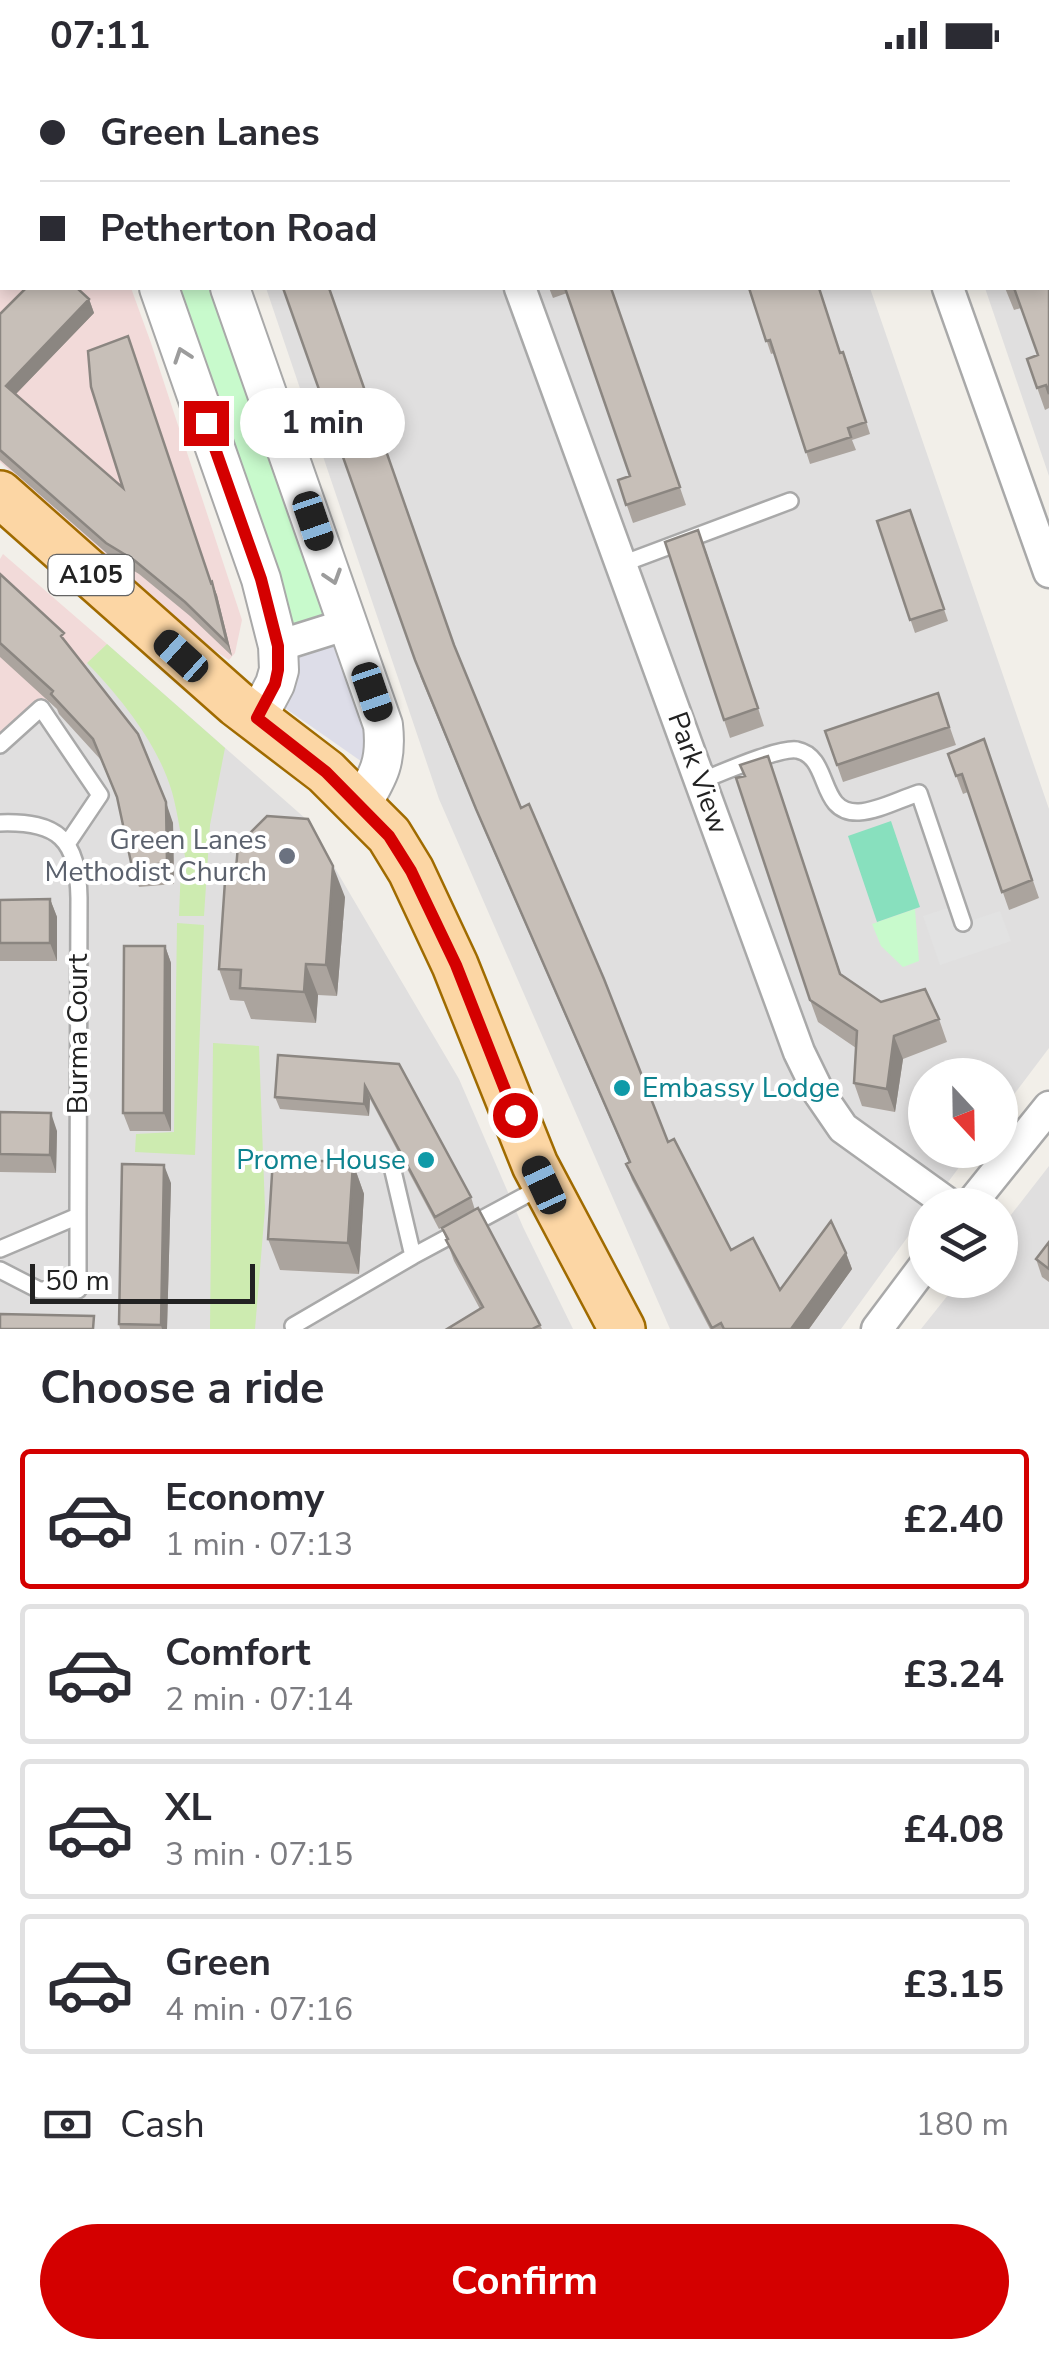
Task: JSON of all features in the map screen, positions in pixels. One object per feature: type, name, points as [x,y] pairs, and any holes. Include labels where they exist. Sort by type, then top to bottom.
[{"type":"main road","name":"A105","points":[[1,498],[181,656],[326,772],[389,836],[434,917],[544,1185],[622,1329]]},
{"type":"street","points":[[160,290],[261,579],[278,646],[275,684],[257,718]]},
{"type":"street","points":[[231,290],[383,726],[384,760],[361,806]]},
{"type":"street","name":"Park View","points":[[521,290],[800,1052],[819,1093],[844,1128],[927,1188]]},
{"type":"street","points":[[949,290],[1049,572]]},
{"type":"street","points":[[278,646],[348,624]]},
{"type":"street","points":[[984,1188],[1049,1107]]},
{"type":"street","points":[[877,1329],[908,1288]]},
{"type":"lane","points":[[622,564],[790,502]]},
{"type":"lane","points":[[0,745],[41,708],[100,795],[67,844],[52,828],[0,822]]},
{"type":"lane","points":[[700,780],[798,750],[816,763],[830,797],[844,810],[856,812],[918,793],[963,923]]},
{"type":"lane","name":"Burma Court","points":[[0,1270],[40,1290],[78,1290],[79,869],[67,844]]},
{"type":"lane","points":[[394,1171],[413,1256]]},
{"type":"lane","points":[[293,1326],[544,1185]]},
{"type":"lane","points":[[0,1249],[78,1216]]},
{"type":"shaded area","points":[[0,290],[132,290],[242,620],[235,653],[229,660],[199,640],[0,462]]},
{"type":"shaded area","points":[[267,290],[871,290],[1049,809],[1049,1048],[1018,1089],[1018,1058],[908,1058],[908,1168],[959,1168],[944,1188],[908,1188],[908,1236],[841,1329],[670,1329],[439,799]]},
{"type":"shaded area","points":[[986,290],[1049,290],[1049,476]]},
{"type":"shaded area","points":[[3,554],[107,644],[0,743],[0,559]]},
{"type":"shaded area","points":[[332,643],[365,732],[368,766],[282,706],[293,659]]},
{"type":"shaded area","points":[[107,644],[306,819],[459,1079],[523,1227],[573,1329],[0,1329],[0,743]]},
{"type":"shaded area","points":[[957,905],[964,923],[1000,911],[1011,941],[940,965],[923,916]]},
{"type":"shaded area","points":[[1049,1166],[1049,1329],[921,1329],[946,1298],[1018,1298],[1018,1206]]},
{"type":"green space","points":[[167,290],[210,290],[327,604],[320,616],[290,627]]},
{"type":"green space","points":[[107,644],[225,748],[210,825],[204,916],[179,916],[181,865],[186,861],[166,774],[148,739],[87,663]]},
{"type":"green space","points":[[891,821],[920,907],[877,922],[848,836]]},
{"type":"green space","points":[[915,909],[919,961],[903,967],[881,946],[872,924]]},
{"type":"green space","points":[[177,923],[204,925],[195,1155],[135,1152],[136,1134],[174,1132]]},
{"type":"green space","points":[[213,1043],[259,1046],[265,1209],[255,1329],[210,1329]]},
{"type":"building","points":[[24,290],[79,290],[89,299],[6,386],[123,488],[91,387],[88,351],[128,336],[212,582],[227,643],[185,602],[134,560],[106,543],[0,450],[0,314]]},
{"type":"building","points":[[284,290],[330,290],[454,645],[521,808],[529,804],[668,1142],[674,1139],[731,1250],[753,1238],[780,1290],[831,1221],[846,1253],[791,1329],[724,1329],[721,1323],[712,1328],[626,1164],[630,1162],[415,660]]},
{"type":"building","points":[[566,290],[612,290],[680,487],[626,505],[618,480],[630,476]]},
{"type":"building","points":[[750,290],[820,290],[866,422],[848,428],[851,437],[806,452],[770,340],[766,341]]},
{"type":"building","points":[[1015,290],[1049,290],[1049,394],[1046,385],[1037,388],[1027,359],[1038,355]]},
{"type":"building","points":[[910,510],[944,609],[910,620],[877,521]]},
{"type":"building","points":[[698,530],[758,708],[724,720],[665,542]]},
{"type":"building","points":[[0,574],[64,633],[61,636],[138,734],[166,802],[167,863],[132,867],[117,797],[93,739],[51,694],[53,691],[0,643]]},
{"type":"building","points":[[938,693],[949,727],[837,765],[825,731]]},
{"type":"building","points":[[984,739],[1032,880],[1002,892],[962,774],[956,776],[948,754]]},
{"type":"building","points":[[768,756],[840,974],[881,1002],[925,989],[939,1019],[894,1036],[887,1089],[854,1083],[857,1031],[810,1000],[736,778],[745,776],[740,765]]},
{"type":"building","points":[[267,816],[308,819],[333,866],[326,965],[306,964],[304,992],[240,988],[241,970],[219,969],[225,881],[235,882],[238,845]]},
{"type":"building","points":[[50,899],[50,943],[0,943],[0,900]]},
{"type":"building","points":[[124,946],[165,946],[164,1113],[123,1113]]},
{"type":"building","name":"Prome House","points":[[278,1055],[399,1064],[471,1197],[435,1217],[365,1086],[364,1104],[275,1097]]},
{"type":"building","points":[[0,1112],[51,1113],[50,1155],[0,1154]]},
{"type":"building","points":[[273,1158],[353,1163],[348,1243],[268,1239]]},
{"type":"building","points":[[122,1164],[164,1165],[161,1325],[119,1324]]},
{"type":"building","points":[[478,1208],[540,1325],[532,1329],[447,1329],[483,1307],[442,1228]]},
{"type":"building","points":[[1049,1242],[1049,1269],[1036,1259]]},
{"type":"building","points":[[0,1314],[94,1316],[93,1329],[0,1329]]},
{"type":"place","name":"Green Lanes Methodist Church","points":[[287,856]]},
{"type":"place","name":"Embassy Lodge","points":[[622,1088]]},
{"type":"place","name":"Prome House","points":[[426,1160]]},
{"type":"route","points":[[206,423],[261,579],[278,646],[275,684],[257,718],[326,772],[389,836],[411,871],[456,965],[515,1115]]}]
